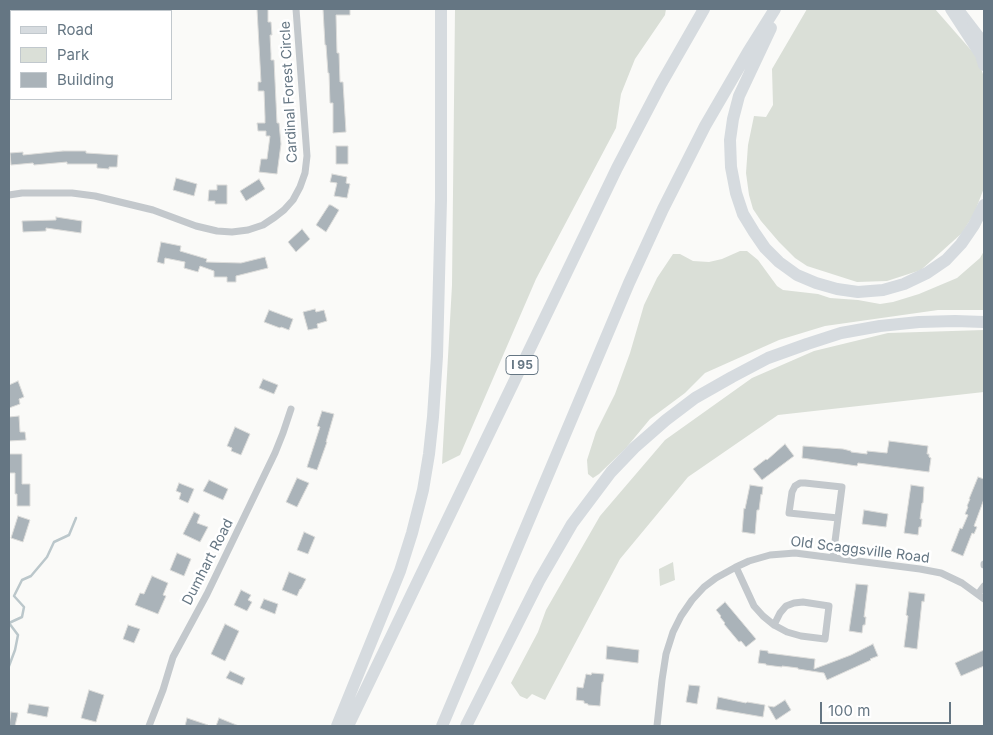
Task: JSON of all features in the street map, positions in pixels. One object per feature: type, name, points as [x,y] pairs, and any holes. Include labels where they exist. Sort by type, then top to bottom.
[{"type":"highway","points":[[337,726],[400,571],[423,490],[429,454],[434,417],[437,356],[441,200],[442,9]]},
{"type":"highway","name":"I 95","points":[[348,726],[618,168],[661,84],[704,9]]},
{"type":"highway","points":[[442,726],[628,283],[705,126],[775,9]]},
{"type":"highway","points":[[780,9],[739,96],[730,140],[731,167],[736,193],[743,214],[765,248],[779,262],[797,275],[816,284],[837,289],[858,292],[882,290],[904,284],[927,273],[946,260],[961,244],[974,225],[984,205]]},
{"type":"highway","points":[[951,9],[980,55],[984,65]]},
{"type":"highway","points":[[466,726],[539,581],[572,524],[611,472],[634,448],[666,420],[696,398],[768,358],[842,333],[880,326],[919,322],[984,322]]},
{"type":"main road","points":[[958,9],[984,43]]},
{"type":"street","name":"Cardinal Forest Circle","points":[[9,195],[22,193],[72,193],[95,196],[153,210],[196,226],[217,231],[248,230],[263,225],[276,217],[293,200],[300,187],[308,156],[296,9]]},
{"type":"street","name":"Dumhart Road","points":[[149,726],[173,657],[207,594],[275,453],[291,409]]},
{"type":"street","points":[[833,557],[842,488],[805,483],[795,486],[792,492],[789,513],[838,518]]},
{"type":"street","name":"Old Scaggsville Road","points":[[657,726],[666,654],[673,632],[681,616],[692,600],[716,578],[759,557],[795,553],[920,569],[941,573],[962,583],[981,597]]},
{"type":"street","points":[[736,567],[754,606],[774,625],[787,632],[825,639],[829,606],[804,602],[794,603],[786,606],[774,625]]},
{"type":"street","points":[[981,597],[984,586]]},
{"type":"green space","points":[[455,9],[666,9],[665,15],[635,59],[621,94],[616,128],[536,279],[460,455],[442,464],[452,285]]},
{"type":"green space","points":[[807,9],[935,9],[977,57],[984,77],[984,188],[974,214],[962,233],[921,270],[887,281],[857,282],[807,266],[795,258],[779,242],[753,209],[746,173],[748,145],[754,116],[766,117],[773,105],[772,69]]},
{"type":"green space","points":[[740,251],[747,251],[758,260],[777,286],[783,290],[880,304],[919,294],[957,278],[980,258],[984,251],[984,310],[938,310],[825,326],[779,340],[705,373],[685,393],[650,419],[626,448],[593,478],[588,474],[587,460],[596,432],[615,394],[630,353],[644,305],[657,278],[673,254],[680,254],[693,261],[709,262],[722,259]]},
{"type":"green space","points":[[984,330],[984,392],[778,415],[688,477],[620,559],[545,700],[532,694],[527,699],[520,696],[511,683],[538,632],[546,610],[600,516],[665,440],[752,378],[814,351],[888,333]]},
{"type":"green space","points":[[673,562],[675,580],[660,586],[659,569]]},
{"type":"building","points":[[257,9],[268,9],[268,22],[271,22],[271,60],[274,60],[277,123],[279,123],[281,144],[277,174],[259,172],[261,159],[267,159],[270,136],[266,136],[266,131],[258,131],[257,123],[265,123],[264,91],[258,91],[258,82],[261,82]]},
{"type":"building","points":[[323,9],[350,9],[350,15],[336,15],[337,53],[339,53],[340,82],[343,82],[346,132],[333,133],[333,103],[330,103]]},
{"type":"building","points":[[336,146],[348,146],[348,164],[336,164]]},
{"type":"building","points":[[86,151],[86,153],[118,155],[117,167],[109,167],[109,169],[97,168],[97,164],[67,164],[67,162],[11,165],[10,153],[23,152],[23,155]]},
{"type":"building","points":[[332,174],[347,177],[346,183],[350,184],[347,198],[334,196],[337,183],[330,182]]},
{"type":"building","points":[[176,178],[197,184],[194,196],[173,190]]},
{"type":"building","points":[[259,179],[265,189],[246,201],[240,191]]},
{"type":"building","points":[[217,185],[227,185],[227,204],[215,204],[215,201],[208,201],[209,190],[217,190]]},
{"type":"building","points":[[329,205],[339,210],[326,232],[316,225]]},
{"type":"building","points":[[56,217],[82,221],[81,233],[46,228],[46,231],[23,232],[22,221],[56,220]]},
{"type":"building","points":[[302,229],[310,239],[296,252],[288,242]]},
{"type":"building","points":[[161,242],[181,246],[180,251],[207,259],[206,262],[241,263],[265,257],[268,268],[236,276],[236,282],[227,282],[227,277],[214,277],[214,271],[200,266],[198,272],[184,268],[185,262],[165,258],[164,264],[157,262]]},
{"type":"building","points":[[315,309],[316,312],[324,310],[327,321],[317,324],[318,328],[308,330],[303,312]]},
{"type":"building","points":[[269,310],[293,319],[289,330],[264,322]]},
{"type":"building","points":[[263,379],[278,385],[274,394],[259,388]]},
{"type":"building","points":[[18,381],[24,397],[19,399],[20,404],[9,408],[9,385]]},
{"type":"building","points":[[322,411],[334,414],[317,470],[307,467],[320,427],[317,426]]},
{"type":"building","points":[[19,416],[20,432],[25,432],[26,440],[9,441],[9,417]]},
{"type":"building","points":[[235,427],[250,434],[241,455],[231,451],[232,448],[227,446]]},
{"type":"building","points":[[889,441],[928,446],[927,454],[931,458],[929,472],[858,463],[857,466],[802,458],[803,446],[843,449],[867,454],[867,451],[887,453]]},
{"type":"building","points":[[785,444],[794,456],[762,480],[753,469],[767,460]]},
{"type":"building","points":[[9,454],[22,454],[22,484],[30,484],[30,506],[17,506],[15,473],[9,473]]},
{"type":"building","points":[[978,477],[984,479],[984,499],[974,526],[977,527],[974,534],[972,533],[963,556],[951,551],[960,528],[962,529],[968,515],[965,514],[967,506]]},
{"type":"building","points":[[297,478],[309,483],[297,507],[286,502]]},
{"type":"building","points":[[209,480],[228,489],[223,500],[203,491]]},
{"type":"building","points":[[179,483],[194,489],[188,503],[179,499],[181,493],[176,491]]},
{"type":"building","points":[[750,485],[763,487],[759,510],[757,510],[755,534],[742,532],[744,508]]},
{"type":"building","points":[[911,485],[924,487],[920,519],[922,519],[921,527],[919,527],[918,535],[904,533]]},
{"type":"building","points":[[864,510],[888,514],[886,527],[862,524]]},
{"type":"building","points":[[194,512],[200,515],[197,523],[208,527],[200,542],[183,534]]},
{"type":"building","points":[[18,516],[30,520],[23,542],[11,538]]},
{"type":"building","points":[[304,532],[315,537],[308,554],[297,550]]},
{"type":"building","points":[[177,553],[191,559],[184,576],[170,570]]},
{"type":"building","points":[[289,572],[306,579],[297,596],[282,590]]},
{"type":"building","points":[[152,576],[168,583],[163,595],[166,596],[158,614],[135,605],[140,593],[144,594]]},
{"type":"building","points":[[856,584],[868,585],[864,617],[866,617],[865,625],[863,625],[862,633],[849,631]]},
{"type":"building","points":[[241,590],[251,595],[248,600],[252,602],[247,611],[234,605]]},
{"type":"building","points":[[909,592],[925,594],[924,602],[922,601],[917,649],[904,647]]},
{"type":"building","points":[[264,599],[278,604],[275,614],[260,608]]},
{"type":"building","points":[[725,602],[756,639],[746,647],[741,641],[739,642],[724,624],[716,610]]},
{"type":"building","points":[[225,624],[239,631],[225,661],[211,654]]},
{"type":"building","points":[[128,625],[140,629],[134,643],[123,639]]},
{"type":"building","points":[[873,644],[878,656],[827,680],[824,673],[758,663],[760,650],[768,651],[768,653],[815,659],[814,669],[851,655]]},
{"type":"building","points":[[607,646],[639,650],[638,663],[606,659]]},
{"type":"building","points":[[984,650],[984,666],[961,676],[955,663]]},
{"type":"building","points":[[230,671],[245,678],[242,685],[226,678]]},
{"type":"building","points":[[592,673],[604,674],[600,706],[588,705],[584,701],[576,700],[577,687],[583,688],[586,674],[591,675]]},
{"type":"building","points":[[689,685],[700,686],[697,704],[686,702]]},
{"type":"building","points":[[89,690],[104,695],[96,722],[81,718]]},
{"type":"building","points":[[718,697],[765,705],[763,717],[716,709]]},
{"type":"building","points":[[785,700],[791,710],[776,720],[768,706],[774,707]]},
{"type":"building","points":[[29,704],[49,707],[47,717],[27,713]]},
{"type":"building","points":[[11,712],[18,713],[15,726],[9,726]]},
{"type":"building","points":[[187,718],[208,725],[208,726],[185,726]]},
{"type":"building","points":[[219,718],[239,726],[216,726]]},
{"type":"waterway","points":[[9,666],[18,635],[9,623],[22,617],[24,607],[14,596],[22,580],[31,576],[47,557],[54,542],[69,535],[76,518]]}]
